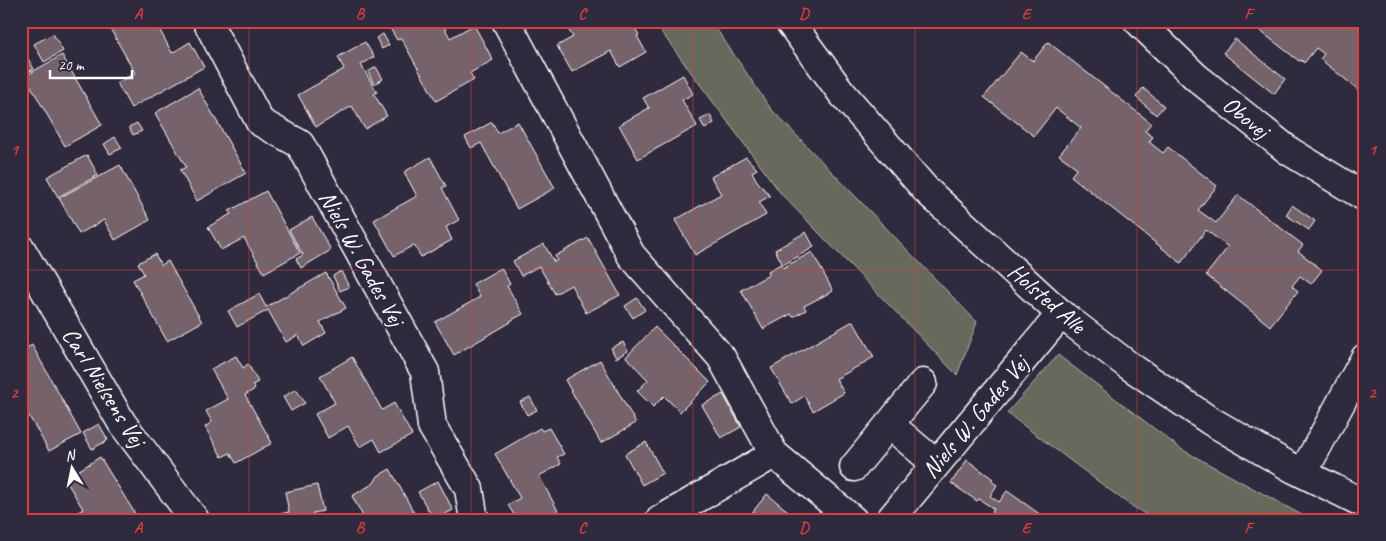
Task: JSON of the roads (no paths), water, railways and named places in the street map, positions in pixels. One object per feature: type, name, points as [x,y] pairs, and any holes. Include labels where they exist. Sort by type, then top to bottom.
[{"type":"street","name":"Niels W. Gades Vej","points":[[207,21],[260,122],[300,144],[425,372],[432,426],[469,489],[474,520]]},
{"type":"street","points":[[506,21],[631,255],[722,357],[774,454],[853,520]]},
{"type":"street","name":"Holsted Alle","points":[[789,21],[841,92],[926,190],[1061,314],[1128,365],[1209,420],[1303,473],[1365,504]]},
{"type":"street","name":"Obovej","points":[[1138,21],[1196,77],[1288,151],[1365,197]]},
{"type":"street","name":"Carl Nielsens Vej","points":[[21,249],[122,423],[195,520]]},
{"type":"street","name":"Niels W. Gades Vej","points":[[890,520],[1061,314]]},
{"type":"street","points":[[1303,473],[1365,358]]},
{"type":"street","points":[[854,467],[924,383]]},
{"type":"street","points":[[890,424],[936,464]]},
{"type":"street","points":[[660,520],[774,454]]}]
